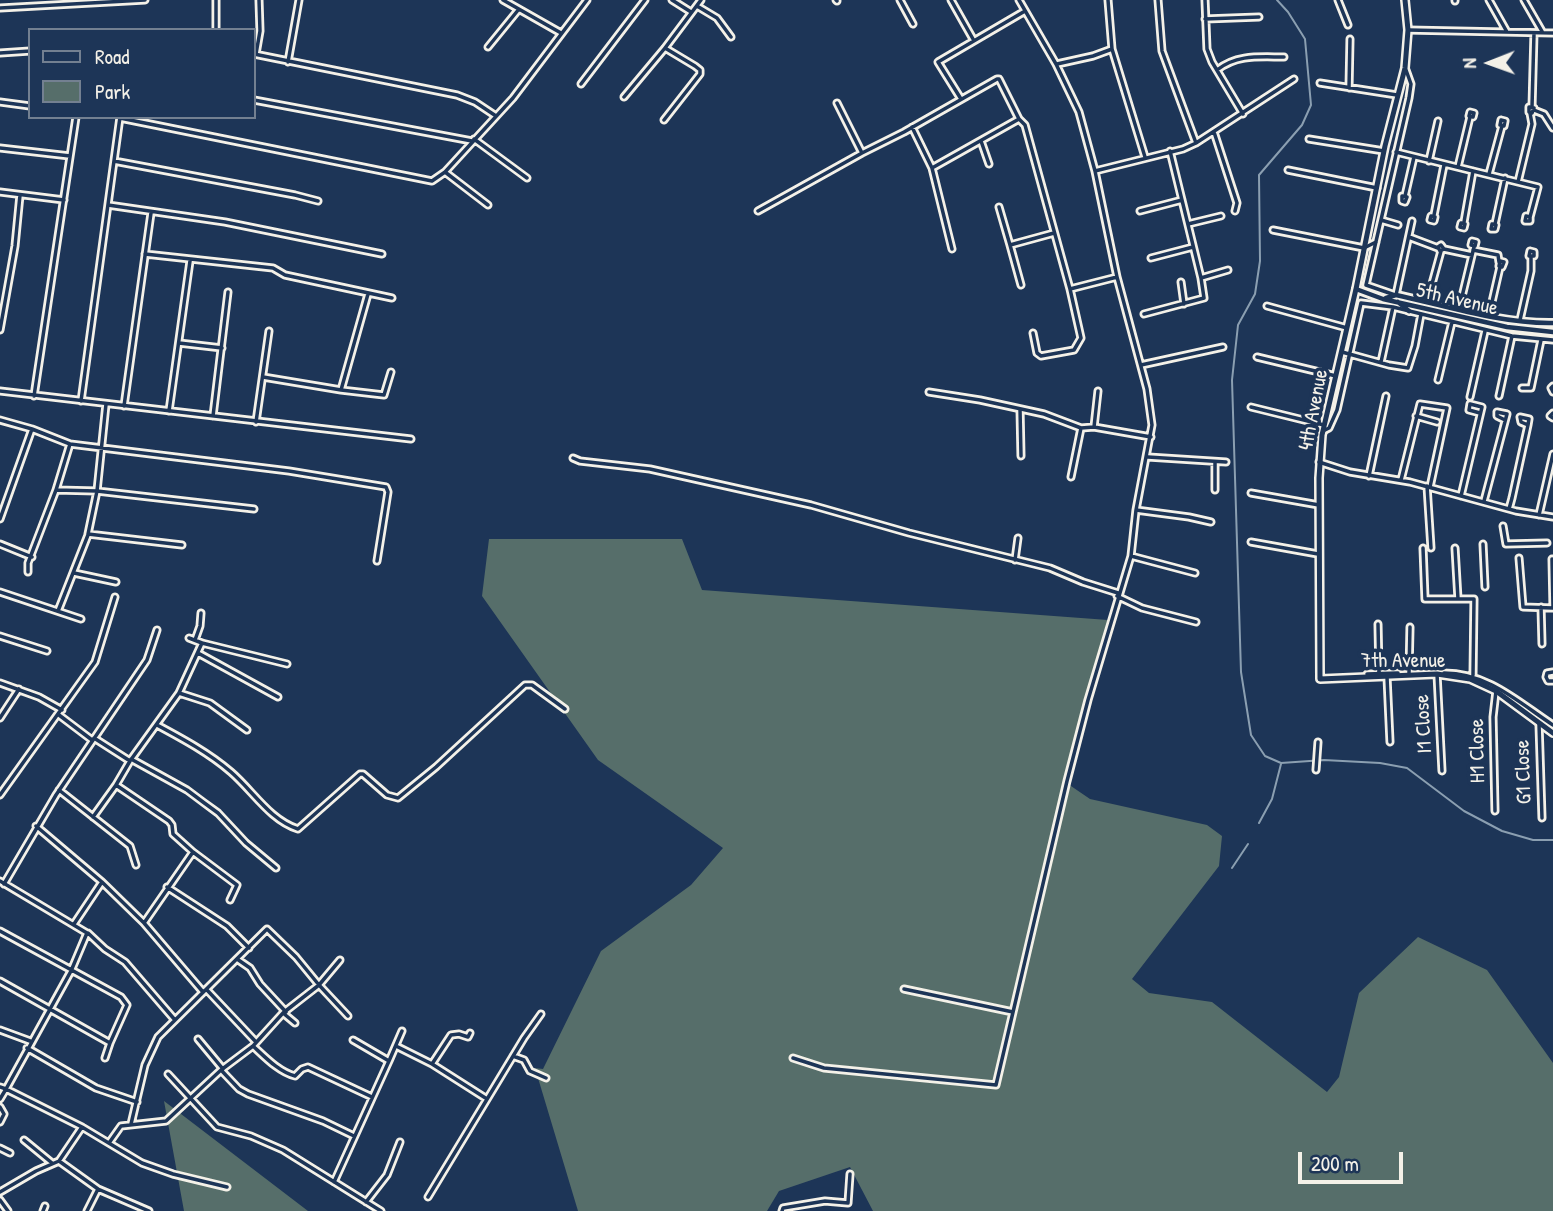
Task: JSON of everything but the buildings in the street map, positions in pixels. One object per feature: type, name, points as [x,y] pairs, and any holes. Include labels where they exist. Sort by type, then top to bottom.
[{"type":"main road","name":"4th Avenue","points":[[1320,679],[1319,462],[1323,428],[1405,68],[1408,30],[1406,2]]},
{"type":"main road","name":"7th Avenue","points":[[1320,679],[1437,674],[1470,679],[1496,691],[1553,733]]},
{"type":"street","points":[[0,8],[145,0]]},
{"type":"street","points":[[216,0],[216,28]]},
{"type":"street","points":[[256,49],[260,31],[259,0]]},
{"type":"street","points":[[288,62],[299,0]]},
{"type":"street","points":[[503,0],[561,33]]},
{"type":"street","points":[[130,119],[432,181],[445,172],[513,98],[587,0]]},
{"type":"street","points":[[581,84],[645,0]]},
{"type":"street","points":[[672,0],[692,12]]},
{"type":"street","points":[[624,97],[666,48],[701,0]]},
{"type":"street","points":[[900,0],[913,24]]},
{"type":"street","points":[[951,0],[973,39]]},
{"type":"street","points":[[793,1058],[824,1068],[996,1085],[1067,781],[1131,556],[1136,510],[1151,437],[1152,415],[1079,112],[1020,0]]},
{"type":"street","points":[[1108,0],[1112,49],[1145,158]]},
{"type":"street","points":[[1158,0],[1162,51],[1196,143]]},
{"type":"street","points":[[1205,0],[1208,49],[1243,114]]},
{"type":"street","points":[[1338,0],[1348,25]]},
{"type":"street","points":[[1489,0],[1507,33]]},
{"type":"street","points":[[1524,0],[1543,33]]},
{"type":"street","points":[[697,6],[717,18],[732,37]]},
{"type":"street","points":[[488,47],[519,9]]},
{"type":"street","points":[[961,99],[938,62],[973,39],[1025,11]]},
{"type":"street","points":[[1205,19],[1258,17]]},
{"type":"street","points":[[1408,30],[1553,33]]},
{"type":"street","points":[[1518,181],[1532,124],[1534,33]]},
{"type":"street","points":[[1349,88],[1350,39]]},
{"type":"street","points":[[664,120],[700,74],[700,69],[666,48]]},
{"type":"street","points":[[1056,64],[1112,49]]},
{"type":"street","points":[[0,53],[28,51]]},
{"type":"street","points":[[256,54],[457,95],[496,116]]},
{"type":"street","points":[[1217,70],[1240,58],[1284,57]]},
{"type":"street","points":[[1405,68],[1410,91],[1366,285],[1396,295],[1459,309],[1553,323]]},
{"type":"street","points":[[758,211],[999,79],[1019,119],[1025,125],[1081,338],[1074,350],[1039,355],[1033,333]]},
{"type":"street","points":[[1095,171],[1196,143],[1294,79]]},
{"type":"street","points":[[1320,83],[1399,95]]},
{"type":"street","points":[[256,100],[473,140],[527,178]]},
{"type":"street","points":[[0,102],[28,106]]},
{"type":"street","points":[[837,103],[862,153]]},
{"type":"street","points":[[1532,110],[1544,114],[1553,128]]},
{"type":"street","points":[[1458,167],[1471,117]]},
{"type":"street","points":[[34,396],[76,119]]},
{"type":"street","points":[[81,401],[120,119]]},
{"type":"street","points":[[932,168],[1019,119]]},
{"type":"street","points":[[1429,161],[1438,121]]},
{"type":"street","points":[[1489,175],[1502,126]]},
{"type":"street","points":[[912,127],[932,168],[952,249]]},
{"type":"street","points":[[1214,132],[1237,203],[1235,211]]},
{"type":"street","points":[[1309,139],[1384,151]]},
{"type":"street","points":[[981,141],[989,164]]},
{"type":"street","points":[[0,148],[71,156]]},
{"type":"street","points":[[1144,314],[1204,299],[1170,151]]},
{"type":"street","points":[[1396,152],[1538,187],[1531,217]]},
{"type":"street","points":[[1405,196],[1414,157]]},
{"type":"street","points":[[114,161],[318,201]]},
{"type":"street","points":[[1434,215],[1444,165]]},
{"type":"street","points":[[1288,170],[1377,188]]},
{"type":"street","points":[[445,172],[488,205]]},
{"type":"street","points":[[1464,222],[1474,172]]},
{"type":"street","points":[[1495,224],[1505,178]]},
{"type":"street","points":[[0,192],[64,200]]},
{"type":"street","points":[[0,330],[15,246],[20,195]]},
{"type":"street","points":[[1140,211],[1182,200]]},
{"type":"street","points":[[108,205],[225,222],[382,254]]},
{"type":"street","points":[[999,207],[1021,285]]},
{"type":"street","points":[[124,406],[151,213]]},
{"type":"street","points":[[1188,224],[1221,216]]},
{"type":"street","points":[[1381,220],[1398,225]]},
{"type":"street","points":[[1396,295],[1412,221]]},
{"type":"street","points":[[1273,230],[1364,248],[1376,242]]},
{"type":"street","points":[[1010,245],[1054,233]]},
{"type":"street","points":[[1409,237],[1441,250],[1473,250],[1498,256],[1499,264],[1489,315]]},
{"type":"street","points":[[1151,258],[1194,247]]},
{"type":"street","points":[[1427,302],[1441,250]]},
{"type":"street","points":[[1459,309],[1473,250]]},
{"type":"street","points":[[145,254],[272,268],[285,275],[392,298]]},
{"type":"street","points":[[1520,320],[1531,271],[1531,257]]},
{"type":"street","points":[[169,411],[190,260]]},
{"type":"street","points":[[1201,278],[1228,270]]},
{"type":"street","points":[[1070,289],[1117,277]]},
{"type":"street","points":[[1181,282],[1184,304]]},
{"type":"street","name":"5th Avenue","points":[[1356,289],[1395,304],[1519,330],[1553,332]]},
{"type":"street","points":[[213,416],[228,292]]},
{"type":"street","points":[[341,390],[368,294]]},
{"type":"street","points":[[1383,299],[1396,295]]},
{"type":"street","points":[[1251,407],[1329,428],[1337,410],[1362,303],[1395,304],[1409,311],[1485,330],[1553,340]]},
{"type":"street","points":[[1381,362],[1395,304]]},
{"type":"street","points":[[1267,306],[1347,328]]},
{"type":"street","points":[[1342,352],[1408,368],[1420,314]]},
{"type":"street","points":[[1349,319],[1355,327]]},
{"type":"street","points":[[1438,380],[1452,321]]},
{"type":"street","points":[[1470,397],[1485,330]]},
{"type":"street","points":[[256,422],[269,331]]},
{"type":"street","points":[[1499,396],[1512,335]]},
{"type":"street","points":[[1522,387],[1531,388],[1541,340]]},
{"type":"street","points":[[179,343],[222,348]]},
{"type":"street","points":[[1343,345],[1351,347]]},
{"type":"street","points":[[1141,365],[1223,347]]},
{"type":"street","points":[[1257,357],[1336,376]]},
{"type":"street","points":[[262,377],[384,396],[391,372]]},
{"type":"street","points":[[1553,386],[1553,392]]},
{"type":"street","points":[[0,391],[411,439]]},
{"type":"street","points":[[1094,427],[1098,391]]},
{"type":"street","points":[[929,392],[1044,414],[1081,429],[1094,427],[1151,437]]},
{"type":"street","points":[[1369,476],[1386,396]]},
{"type":"street","points":[[58,611],[89,534],[97,491],[106,404]]},
{"type":"street","points":[[1401,480],[1420,404],[1447,408],[1428,487],[1431,548]]},
{"type":"street","points":[[1020,409],[1021,456]]},
{"type":"street","points":[[1461,496],[1480,413]]},
{"type":"street","points":[[1553,413],[1550,416],[1553,418]]},
{"type":"street","points":[[1416,416],[1437,422]]},
{"type":"street","points":[[0,420],[70,444],[298,472],[386,487],[388,492],[377,561]]},
{"type":"street","points":[[1485,501],[1505,420]]},
{"type":"street","points":[[1509,509],[1528,425]]},
{"type":"street","points":[[0,519],[32,429]]},
{"type":"street","points":[[1071,477],[1081,429]]},
{"type":"street","points":[[28,572],[28,563],[56,490],[70,444]]},
{"type":"street","points":[[1539,515],[1553,454]]},
{"type":"street","points":[[1147,457],[1226,462]]},
{"type":"street","points":[[573,458],[650,469],[811,505],[1050,568],[1118,595],[1142,608],[1196,622]]},
{"type":"street","points":[[1215,461],[1215,490]]},
{"type":"street","points":[[1319,462],[1369,476],[1401,480],[1509,509],[1553,517]]},
{"type":"street","points":[[56,490],[97,491],[254,509]]},
{"type":"street","points":[[1251,493],[1319,505]]},
{"type":"street","points":[[1136,510],[1211,522]]},
{"type":"street","points":[[1503,526],[1506,544],[1547,543]]},
{"type":"street","points":[[89,534],[182,545]]},
{"type":"street","points":[[1015,560],[1018,538]]},
{"type":"street","points":[[1251,542],[1318,554]]},
{"type":"street","points":[[0,544],[32,557]]},
{"type":"street","points":[[1483,544],[1485,587]]},
{"type":"street","points":[[1423,548],[1425,599],[1474,599],[1473,676]]},
{"type":"street","points":[[1455,548],[1458,599]]},
{"type":"street","points":[[1131,556],[1195,573]]},
{"type":"street","points":[[1519,558],[1523,607],[1553,608],[1552,559]]},
{"type":"street","points":[[74,573],[116,582]]},
{"type":"street","points":[[0,592],[81,619]]},
{"type":"street","points":[[0,795],[95,662],[115,597]]},
{"type":"street","points":[[1541,607],[1542,644]]},
{"type":"street","points":[[195,640],[201,612]]},
{"type":"street","points":[[1378,624],[1379,674]]},
{"type":"street","points":[[1409,673],[1410,627]]},
{"type":"street","points":[[157,631],[147,660],[59,790],[2,883],[74,924],[125,962],[175,1020]]},
{"type":"street","points":[[0,636],[47,651]]},
{"type":"street","points":[[189,638],[287,664]]},
{"type":"street","points":[[93,817],[179,693],[202,643]]},
{"type":"street","points":[[198,653],[278,697]]},
{"type":"street","points":[[1348,676],[1452,673],[1473,676],[1498,688],[1553,725]]},
{"type":"street","points":[[1553,673],[1547,673],[1546,677],[1548,681],[1553,681]]},
{"type":"street","name":"I1 Close","points":[[1437,674],[1442,771]]},
{"type":"street","points":[[1387,677],[1390,742]]},
{"type":"street","points":[[0,683],[62,710]]},
{"type":"street","points":[[157,725],[194,744],[232,772],[271,813],[298,829],[360,774],[387,795],[398,797],[436,767],[526,685],[532,685],[565,709]]},
{"type":"street","points":[[0,718],[19,689]]},
{"type":"street","name":"H1 Close","points":[[1495,811],[1493,717],[1496,691]]},
{"type":"street","points":[[179,693],[210,703],[247,730]]},
{"type":"street","points":[[59,715],[93,739],[187,790],[218,813],[246,843],[276,868]]},
{"type":"street","name":"G1 Close","points":[[1539,724],[1542,818]]},
{"type":"street","points":[[1316,770],[1318,742]]},
{"type":"street","points":[[116,785],[169,821],[173,834],[237,885],[230,900]]},
{"type":"street","points":[[59,790],[130,846],[136,865]]},
{"type":"street","points":[[36,826],[102,882],[144,923],[274,1065],[292,1076],[308,1067],[372,1097]]},
{"type":"street","points":[[144,923],[193,852]]},
{"type":"street","points":[[74,924],[102,882]]},
{"type":"street","points":[[167,887],[227,926],[249,948]]},
{"type":"street","points":[[131,1124],[145,1065],[158,1037],[267,929],[296,957],[348,1016]]},
{"type":"street","points":[[0,931],[126,1001],[127,1005],[105,1058]]},
{"type":"street","points":[[0,1099],[71,971],[87,933]]},
{"type":"street","points":[[237,959],[250,968],[260,984],[295,1023]]},
{"type":"street","points":[[109,1143],[119,1128],[131,1124],[163,1123],[254,1044],[284,1013],[319,985],[340,960]]},
{"type":"street","points":[[0,981],[110,1043]]},
{"type":"street","points":[[904,989],[1013,1012]]},
{"type":"street","points":[[428,1197],[541,1014]]},
{"type":"street","points":[[0,1030],[30,1041]]},
{"type":"street","points":[[334,1182],[402,1031]]},
{"type":"street","points":[[432,1064],[450,1035],[468,1037],[470,1033]]},
{"type":"street","points":[[198,1039],[239,1089],[355,1136]]},
{"type":"street","points":[[353,1040],[389,1061]]},
{"type":"street","points":[[396,1046],[432,1064],[487,1099]]},
{"type":"street","points":[[27,1048],[96,1088],[137,1101]]},
{"type":"street","points":[[513,1056],[524,1060],[530,1071],[546,1078]]},
{"type":"street","points":[[168,1074],[217,1127],[251,1136],[283,1150],[381,1211]]},
{"type":"street","points":[[0,1087],[82,1127],[142,1163],[173,1174],[227,1187]]},
{"type":"street","points":[[0,1107],[4,1114],[0,1122]]},
{"type":"street","points":[[0,1192],[59,1161],[82,1127]]},
{"type":"street","points":[[24,1140],[52,1163]]},
{"type":"street","points":[[366,1202],[387,1174],[400,1142]]},
{"type":"street","points":[[0,1148],[10,1153]]},
{"type":"street","points":[[59,1161],[98,1189],[149,1211]]},
{"type":"street","points":[[782,1211],[783,1208],[825,1200],[848,1203],[850,1174]]},
{"type":"street","points":[[87,1211],[98,1189]]},
{"type":"street","points":[[0,1200],[8,1211]]},
{"type":"green space","points":[[489,539],[682,539],[702,590],[1108,620],[1068,784],[1090,799],[1207,825],[1222,836],[1219,866],[1132,979],[1149,993],[1212,1002],[1327,1092],[1339,1077],[1359,993],[1418,937],[1487,970],[1553,1063],[1553,1211],[873,1211],[850,1167],[779,1191],[767,1211],[578,1211],[535,1068],[543,1069],[601,951],[691,885],[723,848],[598,760],[482,596]]},
{"type":"green space","points":[[164,1101],[308,1211],[184,1211]]},
{"type":"waterway","points":[[1277,0],[1305,39],[1311,105],[1302,125],[1259,175],[1260,261],[1255,294],[1238,325],[1232,380],[1241,672],[1251,735],[1265,756],[1281,763],[1324,760],[1380,763],[1407,768],[1464,811],[1502,831],[1533,840],[1553,840]]},
{"type":"waterway","points":[[1259,823],[1272,799],[1281,764]]},
{"type":"waterway","points":[[1232,868],[1248,844]]}]
